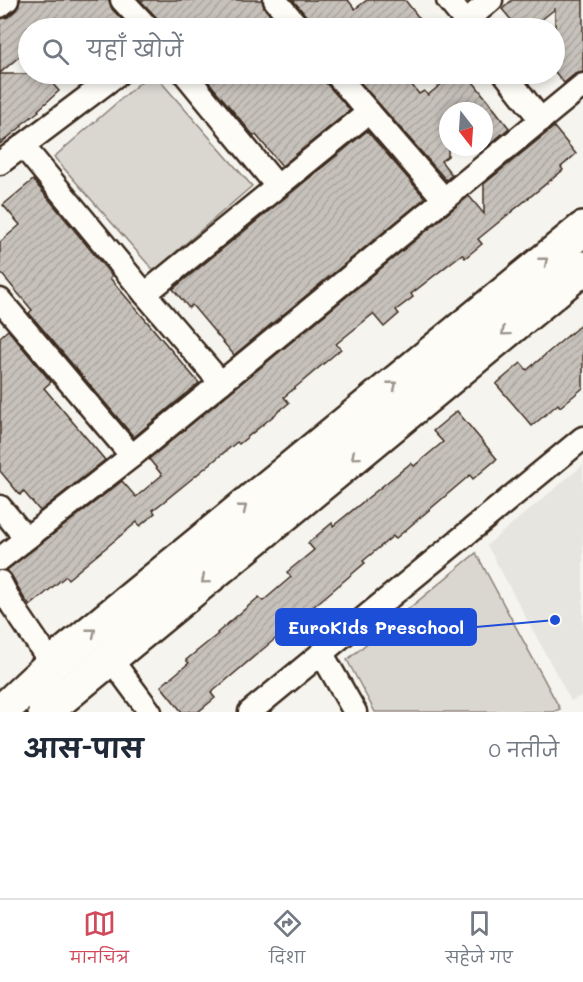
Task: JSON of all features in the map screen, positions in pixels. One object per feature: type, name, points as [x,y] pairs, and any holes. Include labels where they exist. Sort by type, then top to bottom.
[{"type":"street","points":[[0,6],[7,0]]},
{"type":"street","points":[[122,0],[139,18]]},
{"type":"street","points":[[275,0],[290,18]]},
{"type":"street","points":[[448,0],[462,18]]},
{"type":"street","points":[[474,18],[491,0]]},
{"type":"street","points":[[0,164],[105,84]]},
{"type":"street","points":[[193,84],[277,186]]},
{"type":"street","points":[[345,84],[444,199]]},
{"type":"street","points":[[514,84],[541,120]]},
{"type":"street","points":[[0,559],[132,456],[583,85]]},
{"type":"street","points":[[145,294],[369,112]]},
{"type":"street","points":[[23,146],[221,383]]},
{"type":"street","points":[[1,712],[52,664],[583,229]]},
{"type":"street","points":[[45,712],[583,268]]},
{"type":"street","points":[[0,300],[132,456]]},
{"type":"street","points":[[250,712],[583,438]]},
{"type":"street","points":[[0,507],[26,538]]},
{"type":"street","points":[[0,582],[12,605],[52,664]]},
{"type":"street","points":[[322,654],[355,712]]},
{"type":"street","points":[[110,658],[150,712]]},
{"type":"shaded area","points":[[138,84],[163,84],[252,186],[154,271],[54,157]]},
{"type":"shaded area","points":[[583,465],[583,695],[571,701],[487,545]]},
{"type":"shaded area","points":[[476,553],[560,709],[553,712],[375,712],[347,660]]},
{"type":"building","points":[[20,0],[109,0],[112,9],[121,18],[18,18],[18,58],[0,73],[0,19],[8,17],[19,5]]},
{"type":"building","points":[[140,0],[262,0],[265,9],[273,18],[157,18]]},
{"type":"building","points":[[293,0],[348,0],[355,9],[367,0],[405,0],[419,18],[308,18]]},
{"type":"building","points":[[512,0],[583,0],[583,72],[575,74],[565,82],[565,18],[555,18],[555,9],[544,18],[510,18],[502,9]]},
{"type":"building","points":[[0,74],[18,74],[18,84],[53,84],[59,91],[0,144]]},
{"type":"building","points":[[210,84],[327,84],[350,110],[282,166],[256,135],[254,136]]},
{"type":"building","points":[[362,84],[411,84],[419,94],[424,91],[428,95],[442,84],[475,84],[489,102],[439,102],[439,156],[448,156],[441,161],[452,175],[446,180]]},
{"type":"building","points":[[493,107],[509,128],[493,141]]},
{"type":"building","points":[[554,127],[576,154],[561,167],[563,170],[478,239],[482,244],[465,258],[462,254],[411,294],[413,297],[396,310],[399,314],[384,327],[373,314],[336,344],[341,349],[284,397],[289,403],[153,510],[155,513],[140,526],[137,522],[68,579],[66,576],[30,606],[7,570],[122,481],[136,497],[162,475],[149,459],[469,196],[484,214],[484,184]]},
{"type":"building","points":[[367,131],[425,198],[234,355],[192,305],[189,308],[173,289]]},
{"type":"building","points":[[33,180],[112,276],[110,278],[199,383],[134,437],[29,313],[32,310],[0,272],[0,242],[20,225],[3,205]]},
{"type":"building","points":[[583,323],[583,388],[560,407],[558,404],[532,426],[496,384],[521,363],[527,370]]},
{"type":"building","points":[[8,330],[51,382],[44,388],[105,460],[40,511],[23,491],[20,495],[0,471],[0,337]]},
{"type":"building","points":[[457,411],[497,459],[473,479],[470,475],[395,539],[393,536],[363,561],[365,563],[313,607],[317,612],[292,633],[288,628],[211,693],[215,698],[198,712],[182,712],[161,686],[189,663],[186,660],[259,597],[263,601],[291,577],[287,572],[314,550],[308,543],[332,523],[333,526],[411,463],[414,466],[443,442],[433,431]]},
{"type":"place","name":"EuroKids Preschool","points":[[555,620]]}]
